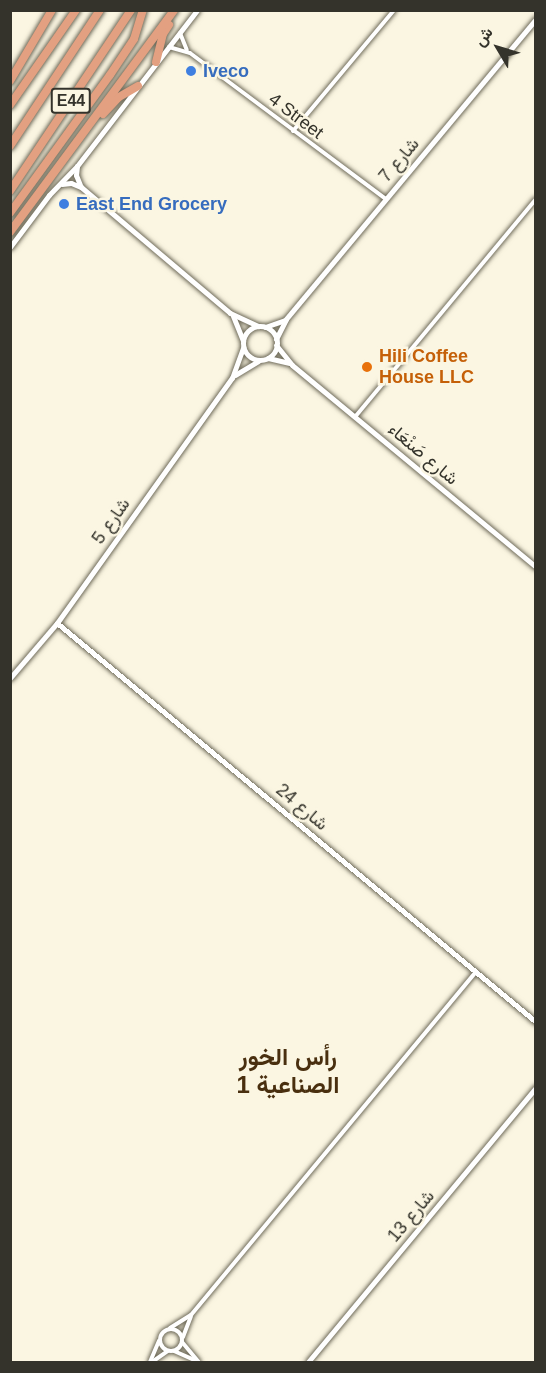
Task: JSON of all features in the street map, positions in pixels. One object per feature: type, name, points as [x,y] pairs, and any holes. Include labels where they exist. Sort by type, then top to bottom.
[{"type":"highway","points":[[10,81],[52,10]]},
{"type":"highway","points":[[10,105],[76,10]]},
{"type":"highway","name":"E44","points":[[10,146],[100,10]]},
{"type":"highway","name":"E44","points":[[10,191],[131,10]]},
{"type":"highway","points":[[10,213],[134,39],[143,10]]},
{"type":"highway","points":[[156,62],[163,34],[175,10]]},
{"type":"highway","points":[[10,232],[175,10]]},
{"type":"highway","points":[[47,182],[112,104],[138,86]]},
{"type":"street","points":[[10,247],[77,166],[197,10]]},
{"type":"street","points":[[293,131],[394,10]]},
{"type":"street","name":"شارع 7","points":[[276,342],[286,319],[536,19]]},
{"type":"street","name":"4 Street","points":[[180,33],[183,45],[190,53],[386,200]]},
{"type":"street","name":"4 Street","points":[[168,47],[190,53]]},
{"type":"street","points":[[77,166],[76,175],[81,187]]},
{"type":"street","points":[[60,185],[71,183],[81,187],[230,313],[236,321],[243,344],[250,357],[265,359],[276,342],[272,332],[230,313]]},
{"type":"street","points":[[355,417],[536,199]]},
{"type":"street","name":"شارع 7","points":[[261,327],[286,319]]},
{"type":"street","points":[[243,344],[248,331],[261,327]]},
{"type":"street","name":"شارع صَنْعَاء","points":[[276,342],[292,365],[536,567]]},
{"type":"street","name":"شارع 5","points":[[232,378],[243,344]]},
{"type":"street","name":"شارع صَنْعَاء","points":[[265,359],[292,365]]},
{"type":"street","name":"شارع 5","points":[[10,678],[57,623],[232,378],[240,370],[265,359]]},
{"type":"street","name":"شارع 24","points":[[57,623],[536,1020]]},
{"type":"street","points":[[151,1362],[161,1334],[191,1315],[476,972]]},
{"type":"street","name":"شارع 13","points":[[308,1362],[536,1087]]},
{"type":"street","points":[[174,1351],[182,1340],[191,1315]]},
{"type":"street","points":[[170,1328],[178,1331],[198,1362]]},
{"type":"street","points":[[159,1341],[168,1351]]},
{"type":"street","points":[[151,1362],[168,1351],[174,1351],[198,1362]]},
{"type":"place","name":"Iveco","points":[[191,71]]},
{"type":"place","name":"East End Grocery","points":[[64,204]]},
{"type":"place","name":"Hili Coffee House LLC","points":[[367,367]]},
{"type":"district","name":"رأس الخور الصناعية 1","points":[[288,1071]]}]
